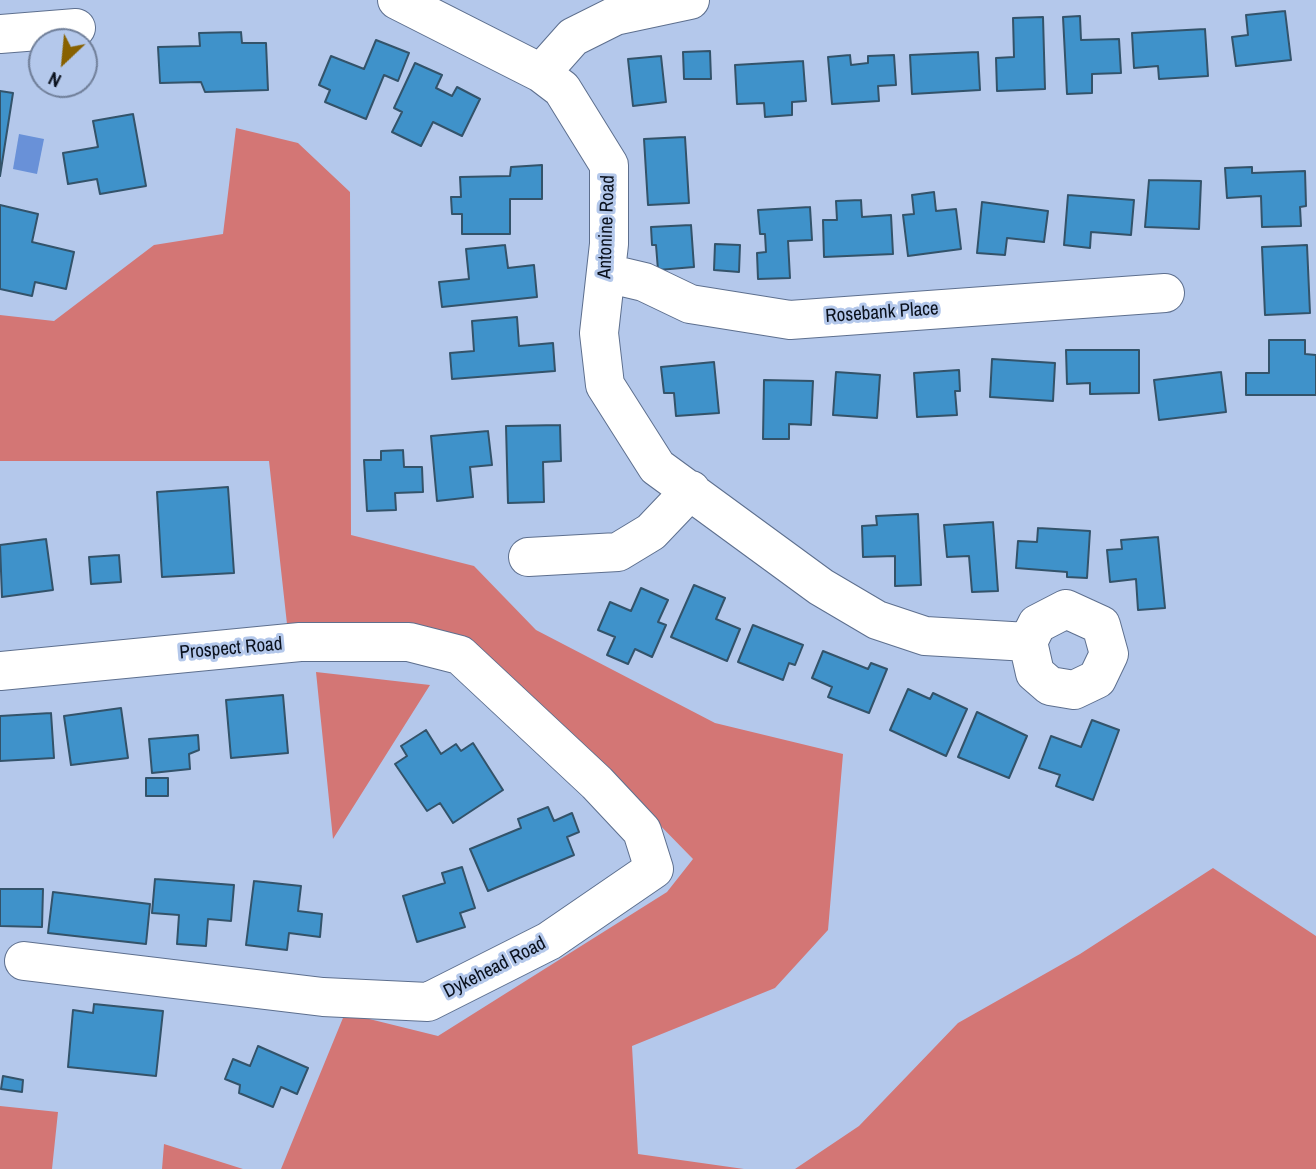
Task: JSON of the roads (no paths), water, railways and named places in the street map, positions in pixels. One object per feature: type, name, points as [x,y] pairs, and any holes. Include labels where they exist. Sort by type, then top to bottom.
[{"type":"street","name":"Antonine Road","points":[[397,0],[541,73],[562,89],[609,165],[609,244],[599,333],[605,385],[657,467],[821,587],[877,620],[925,636],[1028,642]]},
{"type":"street","points":[[541,73],[573,37],[615,16],[690,0]]},
{"type":"street","points":[[0,34],[28,32]]},
{"type":"street","name":"Rosebank Place","points":[[606,273],[644,282],[690,304],[789,320],[1165,293]]},
{"type":"street","points":[[528,557],[618,552],[651,532],[691,490]]},
{"type":"street","name":"Prospect Road","points":[[0,671],[300,642],[409,642],[460,655]]},
{"type":"street","name":"Dykehead Road","points":[[24,961],[323,997],[428,1002],[549,941],[654,869],[642,831],[597,783],[460,655]]},
{"type":"water","points":[[19,134],[44,139],[37,174],[13,169]]}]
